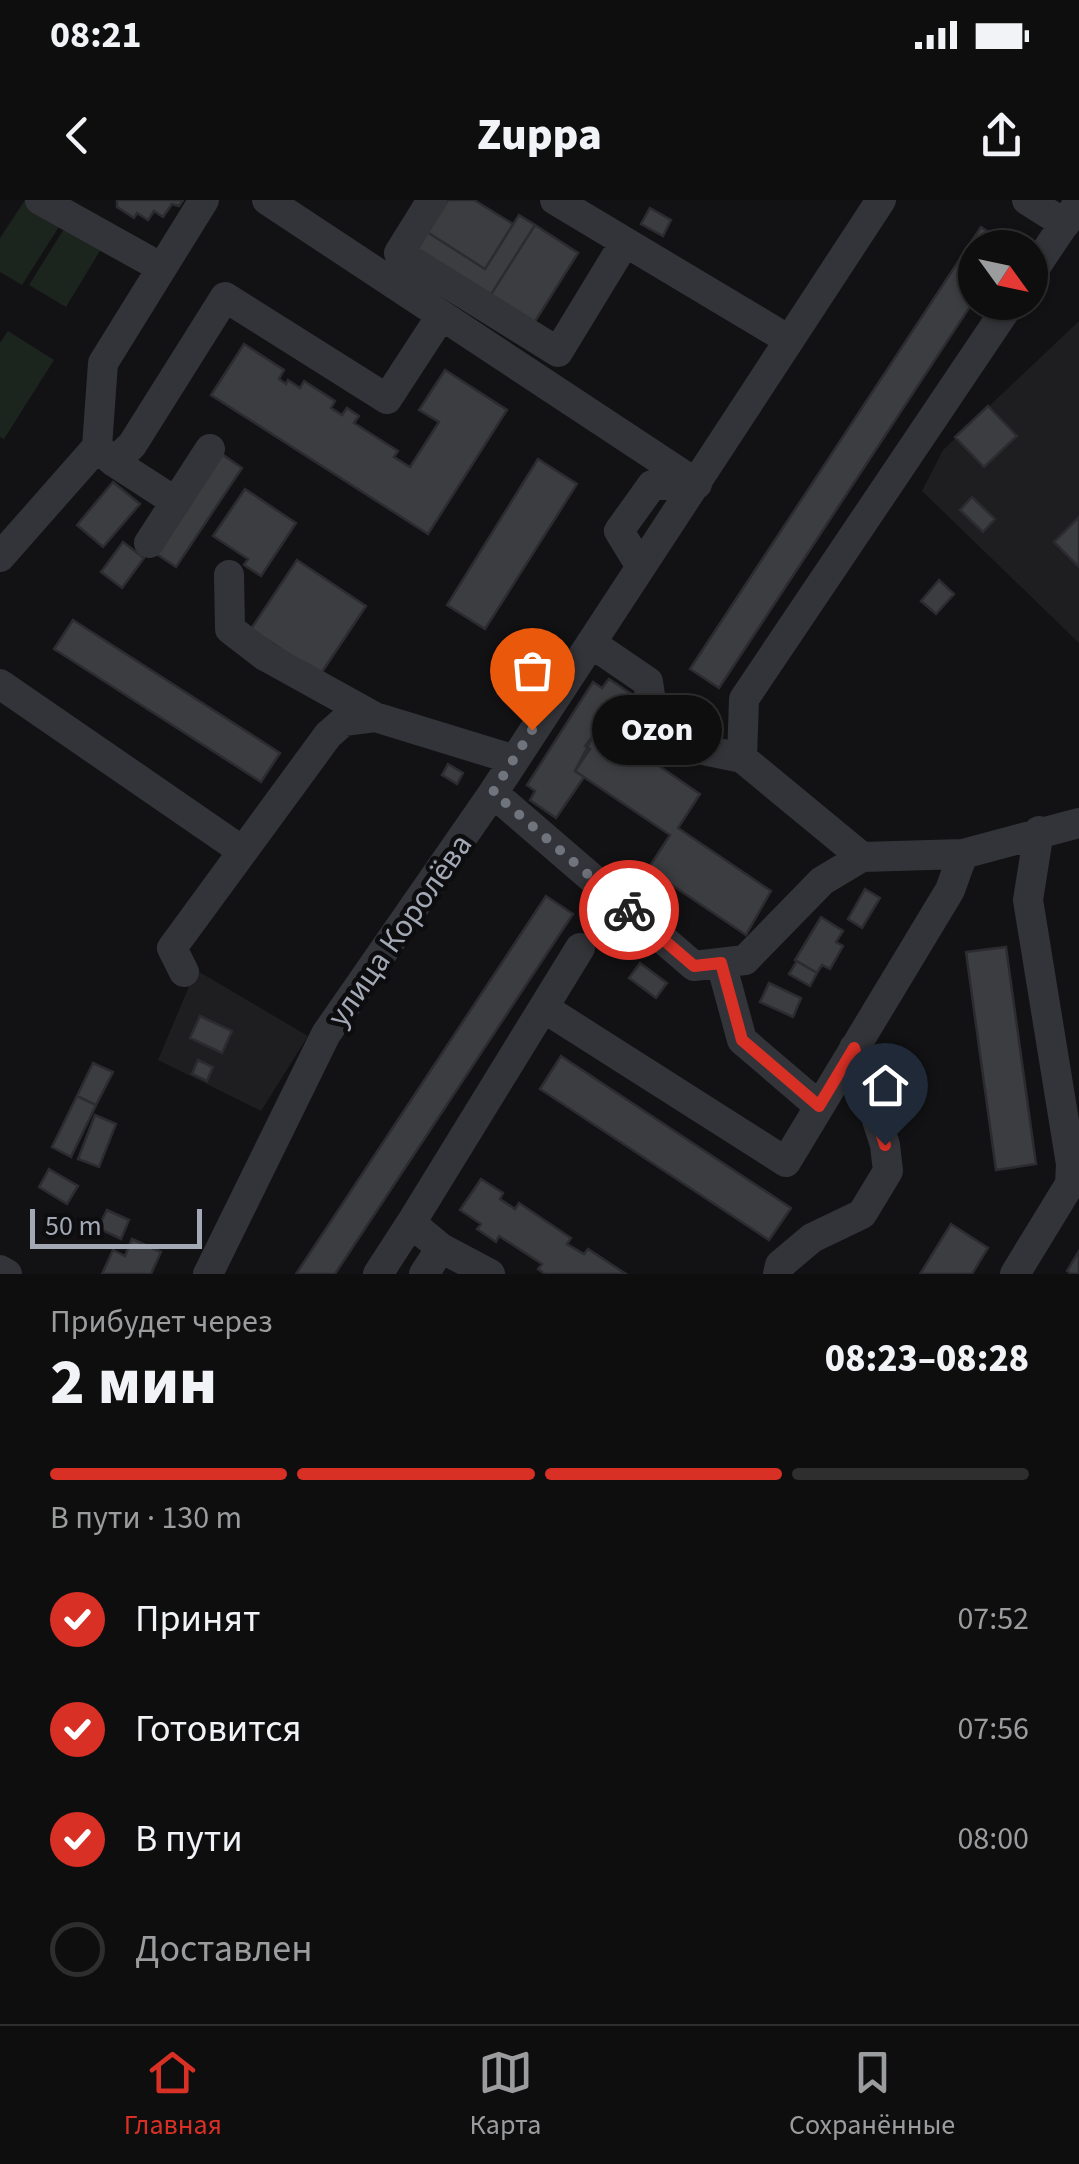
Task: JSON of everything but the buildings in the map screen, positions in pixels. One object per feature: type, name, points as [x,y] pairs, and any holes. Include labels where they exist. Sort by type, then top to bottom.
[{"type":"street","points":[[40,200],[162,268]]},
{"type":"street","points":[[106,454],[103,363],[204,200]]},
{"type":"street","points":[[268,200],[309,211],[442,316],[696,484]]},
{"type":"street","points":[[432,200],[399,253],[558,352],[625,242]]},
{"type":"street","points":[[555,200],[789,340]]},
{"type":"street","name":"улица Королёва","points":[[208,1274],[326,1034],[493,792],[881,200]]},
{"type":"street","points":[[1027,200],[1072,213],[1048,248]]},
{"type":"street","points":[[0,557],[106,454],[132,445],[226,297],[386,399],[442,316]]},
{"type":"street","points":[[742,758],[744,699],[999,320]]},
{"type":"street","points":[[149,543],[210,449]]},
{"type":"street","points":[[106,454],[176,502]]},
{"type":"street","points":[[229,575],[230,629],[265,656],[375,717],[512,759]]},
{"type":"street","points":[[592,643],[648,682],[654,722],[679,745],[742,758],[862,857]]},
{"type":"street","points":[[0,684],[241,850]]},
{"type":"street","points":[[184,972],[172,948],[241,850],[328,735],[344,721],[375,717]]},
{"type":"street","points":[[493,792],[694,966],[745,960],[822,882],[862,857],[963,854],[1039,831],[1079,824]]},
{"type":"street","points":[[1015,1274],[1075,1186],[1028,900],[1039,831]]},
{"type":"street","points":[[544,1008],[786,1162],[950,890],[963,854]]},
{"type":"street","points":[[378,1274],[580,948]]},
{"type":"street","points":[[721,963],[742,1040],[819,1106]]},
{"type":"street","points":[[778,1274],[780,1266],[812,1238],[862,1214],[888,1171],[885,1145],[854,1048]]},
{"type":"street","points":[[411,1224],[441,1248],[490,1274]]},
{"type":"street","points":[[424,1274],[441,1248]]},
{"type":"street","points":[[0,1270],[7,1274]]},
{"type":"shaded area","points":[[25,200],[62,222],[22,285],[0,272],[0,238]]},
{"type":"shaded area","points":[[67,224],[104,244],[66,307],[29,285]]},
{"type":"shaded area","points":[[1079,321],[1079,643],[922,491],[943,450]]},
{"type":"shaded area","points":[[8,331],[54,360],[4,439],[0,437],[0,343]]},
{"type":"shaded area","points":[[196,970],[308,1036],[261,1111],[158,1060]]},
{"type":"way so far","points":[[532,730],[493,792],[629,910]]},
{"type":"place","name":"Ozon","points":[[532,730]]},
{"type":"route","points":[[629,910],[694,966],[721,963],[742,1040],[819,1106],[854,1048],[885,1145]]}]
